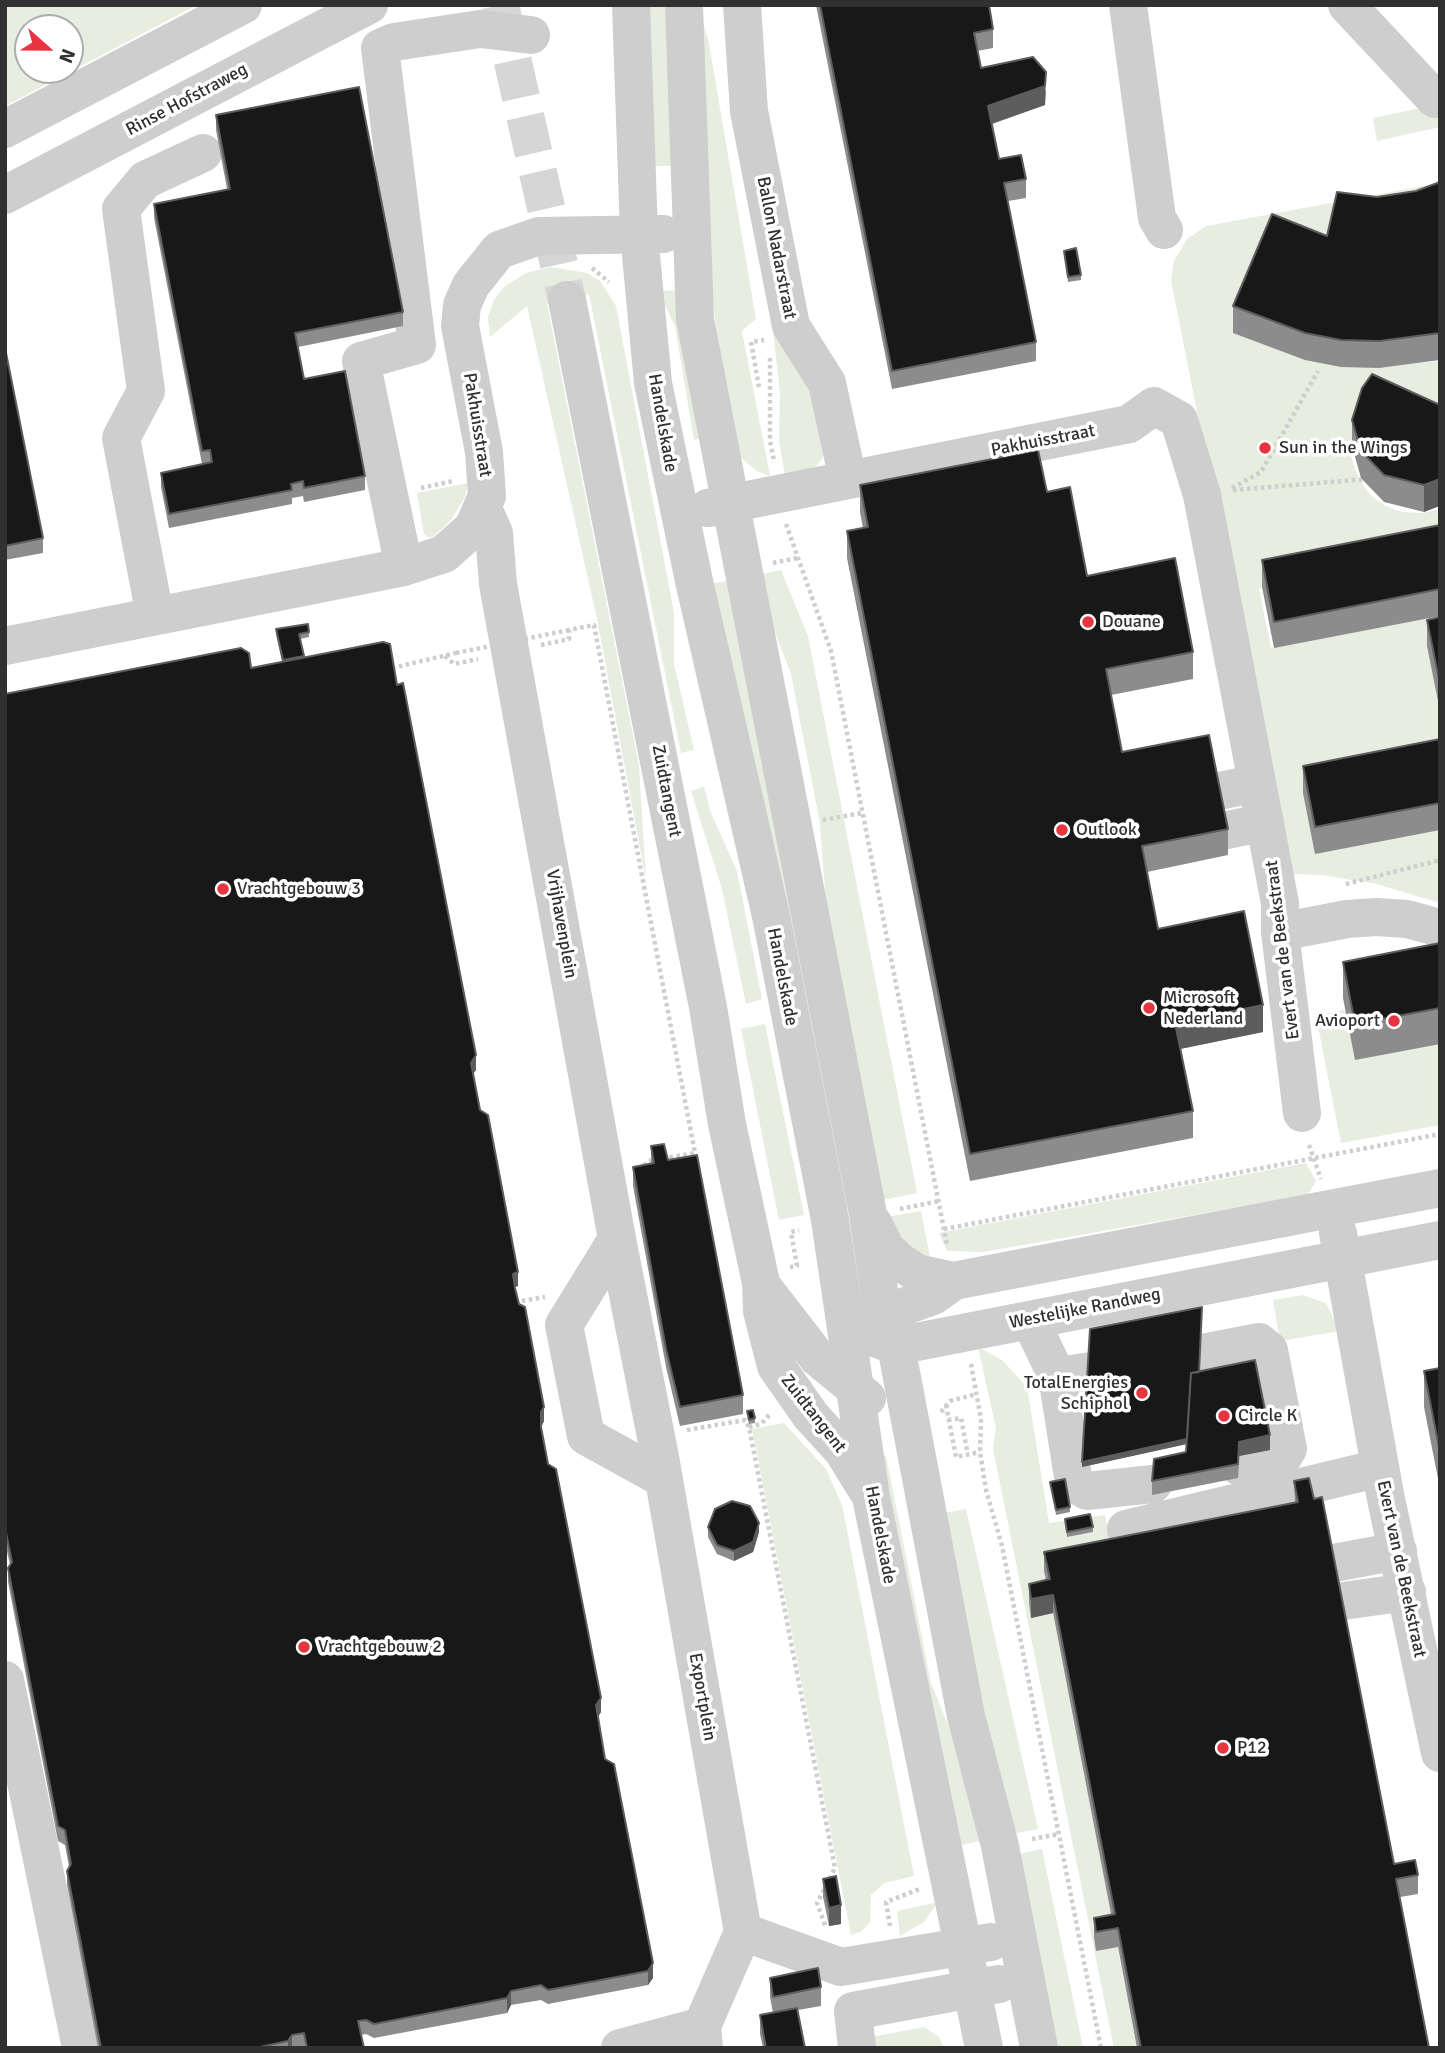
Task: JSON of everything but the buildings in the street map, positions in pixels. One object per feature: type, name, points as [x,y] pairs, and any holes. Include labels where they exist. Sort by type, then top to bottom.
[{"type":"street","points":[[5,129],[243,5]]},
{"type":"street","name":"Rinse Hofstraweg","points":[[5,195],[369,5]]},
{"type":"street","name":"Handelskade","points":[[631,5],[639,234],[653,383],[679,514],[771,916],[847,1328],[872,1497],[984,2048]]},
{"type":"street","points":[[684,5],[695,319],[868,1214],[882,1312],[896,1346],[966,1716],[1000,1846],[1039,2048]]},
{"type":"street","name":"Ballon Nadarstraat","points":[[742,5],[749,111],[791,326],[827,383],[848,480]]},
{"type":"street","points":[[1128,5],[1157,218],[1164,230]]},
{"type":"street","points":[[1347,5],[1435,99]]},
{"type":"street","points":[[404,567],[361,361],[417,345],[380,48],[394,42],[480,29],[531,35]]},
{"type":"street","points":[[155,616],[121,438],[146,391],[121,209],[145,180],[203,153]]},
{"type":"street","name":"Pakhuisstraat","points":[[5,646],[404,567],[444,554],[473,528],[487,496],[487,475],[460,326],[462,305],[471,285],[499,250],[539,236],[694,233]]},
{"type":"street","name":"Zuidtangent","points":[[567,300],[599,449],[708,1007],[727,1124],[761,1283],[762,1311],[776,1366],[811,1416],[843,1451],[872,1497]]},
{"type":"street","name":"Pakhuisstraat","points":[[679,514],[1129,424],[1154,406]]},
{"type":"street","name":"Evert van de Beekstraat","points":[[1154,406],[1179,420],[1202,495],[1280,903],[1280,932],[1302,1113]]},
{"type":"street","name":"Vrijhavenplein","points":[[483,509],[494,533],[498,584],[637,1340]]},
{"type":"street","points":[[1215,792],[1258,783]]},
{"type":"street","points":[[1223,831],[1265,822]]},
{"type":"street","points":[[1280,932],[1347,919],[1377,917],[1407,919],[1440,928]]},
{"type":"street","points":[[868,1214],[886,1249],[900,1262],[917,1273],[954,1281],[1440,1188]]},
{"type":"street","name":"Evert van de Beekstraat","points":[[1334,1208],[1380,1468],[1440,1753]]},
{"type":"street","points":[[617,1238],[564,1325],[586,1436],[628,1462],[664,1479]]},
{"type":"street","name":"Westelijke Randweg","points":[[896,1346],[1440,1240]]},
{"type":"street","points":[[847,1328],[882,1312],[933,1296],[954,1281]]},
{"type":"street","name":"Zuidtangent","points":[[761,1283],[817,1357],[857,1390],[910,1426]]},
{"type":"street","points":[[1182,1357],[1217,1283]]},
{"type":"street","points":[[1030,1320],[1057,1376],[1074,1483],[1087,1492],[1153,1484]]},
{"type":"street","points":[[847,1328],[896,1346]]},
{"type":"street","name":"Exportplein","points":[[637,1340],[743,1932]]},
{"type":"street","points":[[1057,1376],[1259,1342],[1269,1350],[1288,1449],[1283,1457],[1238,1466]]},
{"type":"street","name":"Evert van de Beekstraat","points":[[1126,1529],[1380,1468]]},
{"type":"street","points":[[1302,1569],[1398,1551]]},
{"type":"street","points":[[1308,1606],[1407,1592]]},
{"type":"street","points":[[5,1680],[80,2048]]},
{"type":"street","points":[[620,2048],[703,2037],[743,1932],[841,1967],[1017,1938]]},
{"type":"street","points":[[841,1967],[850,1983],[855,2030],[973,1990],[1025,1979]]},
{"type":"path","points":[[765,326],[772,375],[770,441],[792,546],[828,638],[954,1281]]},
{"type":"path","points":[[760,387],[751,342],[767,339]]},
{"type":"path","points":[[1318,370],[1261,472],[1226,491],[1373,478]]},
{"type":"path","points":[[392,668],[594,625],[695,1153],[648,1161],[635,1178]]},
{"type":"path","points":[[821,813],[822,820],[863,813]]},
{"type":"path","points":[[1343,884],[1440,860]]},
{"type":"path","points":[[1302,1113],[1311,1157],[1334,1208]]},
{"type":"path","points":[[944,1229],[1440,1133]]},
{"type":"path","points":[[964,1333],[981,1419],[980,1452],[986,1490],[1010,1583],[1101,2048]]},
{"type":"path","points":[[946,1404],[956,1457],[980,1452]]},
{"type":"path","points":[[751,1427],[761,1424],[773,1410]]},
{"type":"path","points":[[948,1420],[961,1418],[967,1450]]},
{"type":"path","points":[[676,1432],[745,1420],[751,1427],[835,1868],[817,1903],[821,1919]]},
{"type":"shaded area","points":[[5,5],[197,5],[84,64],[84,14],[14,14],[14,84],[47,84],[5,106]]},
{"type":"shaded area","points":[[647,5],[669,5],[675,166],[652,166]]},
{"type":"shaded area","points":[[700,14],[708,38],[756,319],[742,331],[770,476],[757,471],[741,458],[727,403],[713,303]]},
{"type":"shaded area","points":[[1440,104],[1440,127],[1377,141],[1373,118]]},
{"type":"shaded area","points":[[1440,183],[1379,367],[1440,361],[1440,430],[1355,424],[1349,451],[1359,479],[1370,495],[1386,506],[1402,512],[1423,513],[1440,509],[1440,551],[1259,588],[1271,648],[1440,614],[1440,903],[1377,884],[1322,875],[1288,874],[1171,280],[1174,261],[1187,239],[1206,226]]},
{"type":"shaded area","points":[[550,267],[587,273],[600,281],[616,306],[674,613],[674,664],[694,750],[681,753],[589,294],[547,304],[639,765],[646,880],[597,619],[527,306],[490,337],[488,317],[494,300],[504,287],[526,273]]},
{"type":"shaded area","points":[[682,290],[704,438],[694,440],[675,326],[658,291]]},
{"type":"shaded area","points":[[773,331],[803,364],[825,454],[817,466],[807,471],[785,475],[779,441],[780,392]]},
{"type":"shaded area","points":[[468,483],[465,497],[451,520],[433,537],[424,534],[417,493]]},
{"type":"shaded area","points":[[781,570],[808,636],[917,1193],[883,1200],[827,917],[820,823],[791,674],[768,614],[762,574]]},
{"type":"shaded area","points":[[732,580],[853,1206],[844,1207],[709,584]]},
{"type":"shaded area","points":[[704,787],[711,813],[737,871],[762,999],[746,1004],[722,889],[691,791]]},
{"type":"shaded area","points":[[1440,989],[1440,1125],[1341,1143],[1316,1016]]},
{"type":"shaded area","points":[[765,1024],[804,1215],[779,1220],[741,1029]]},
{"type":"shaded area","points":[[1306,1163],[1316,1181],[1308,1195],[983,1252],[947,1251],[939,1233]]},
{"type":"shaded area","points":[[921,1211],[931,1263],[910,1252],[886,1217]]},
{"type":"shaded area","points":[[1303,1295],[1326,1303],[1340,1331],[1280,1341],[1273,1300]]},
{"type":"shaded area","points":[[978,1347],[1003,1361],[1027,1387],[1049,1523],[1105,1515],[1115,1560],[1045,1574],[1137,2048],[1114,2048],[993,1449],[996,1428]]},
{"type":"shaded area","points":[[784,1423],[826,1469],[842,1505],[914,1876],[884,1883],[871,1895],[870,1922],[862,1931],[851,1935],[752,1429]]},
{"type":"shaded area","points":[[886,1456],[931,1683],[989,1825],[991,1838],[954,1847],[878,1458]]},
{"type":"shaded area","points":[[966,1509],[1038,1829],[1007,1835],[944,1513]]},
{"type":"shaded area","points":[[1042,1849],[1083,2048],[1050,2048],[1010,1856]]},
{"type":"shaded area","points":[[938,1902],[924,1922],[900,1936],[897,1911]]},
{"type":"shaded area","points":[[924,2027],[939,2037],[944,2048],[867,2048],[865,2038]]},
{"type":"tunnel","points":[[500,5],[567,300]]},
{"type":"place","name":"Sun in the Wings","points":[[1265,448]]},
{"type":"place","name":"Douane","points":[[1088,622]]},
{"type":"place","name":"Outlook","points":[[1062,830]]},
{"type":"place","name":"Vrachtgebouw 3","points":[[223,889]]},
{"type":"place","name":"Microsoft Nederland","points":[[1149,1008]]},
{"type":"place","name":"Avioport","points":[[1394,1021]]},
{"type":"place","name":"TotalEnergies Schiphol","points":[[1142,1393]]},
{"type":"place","name":"Circle K","points":[[1224,1416]]},
{"type":"place","name":"Vrachtgebouw 2","points":[[304,1647]]},
{"type":"place","name":"P12","points":[[1223,1748]]}]
